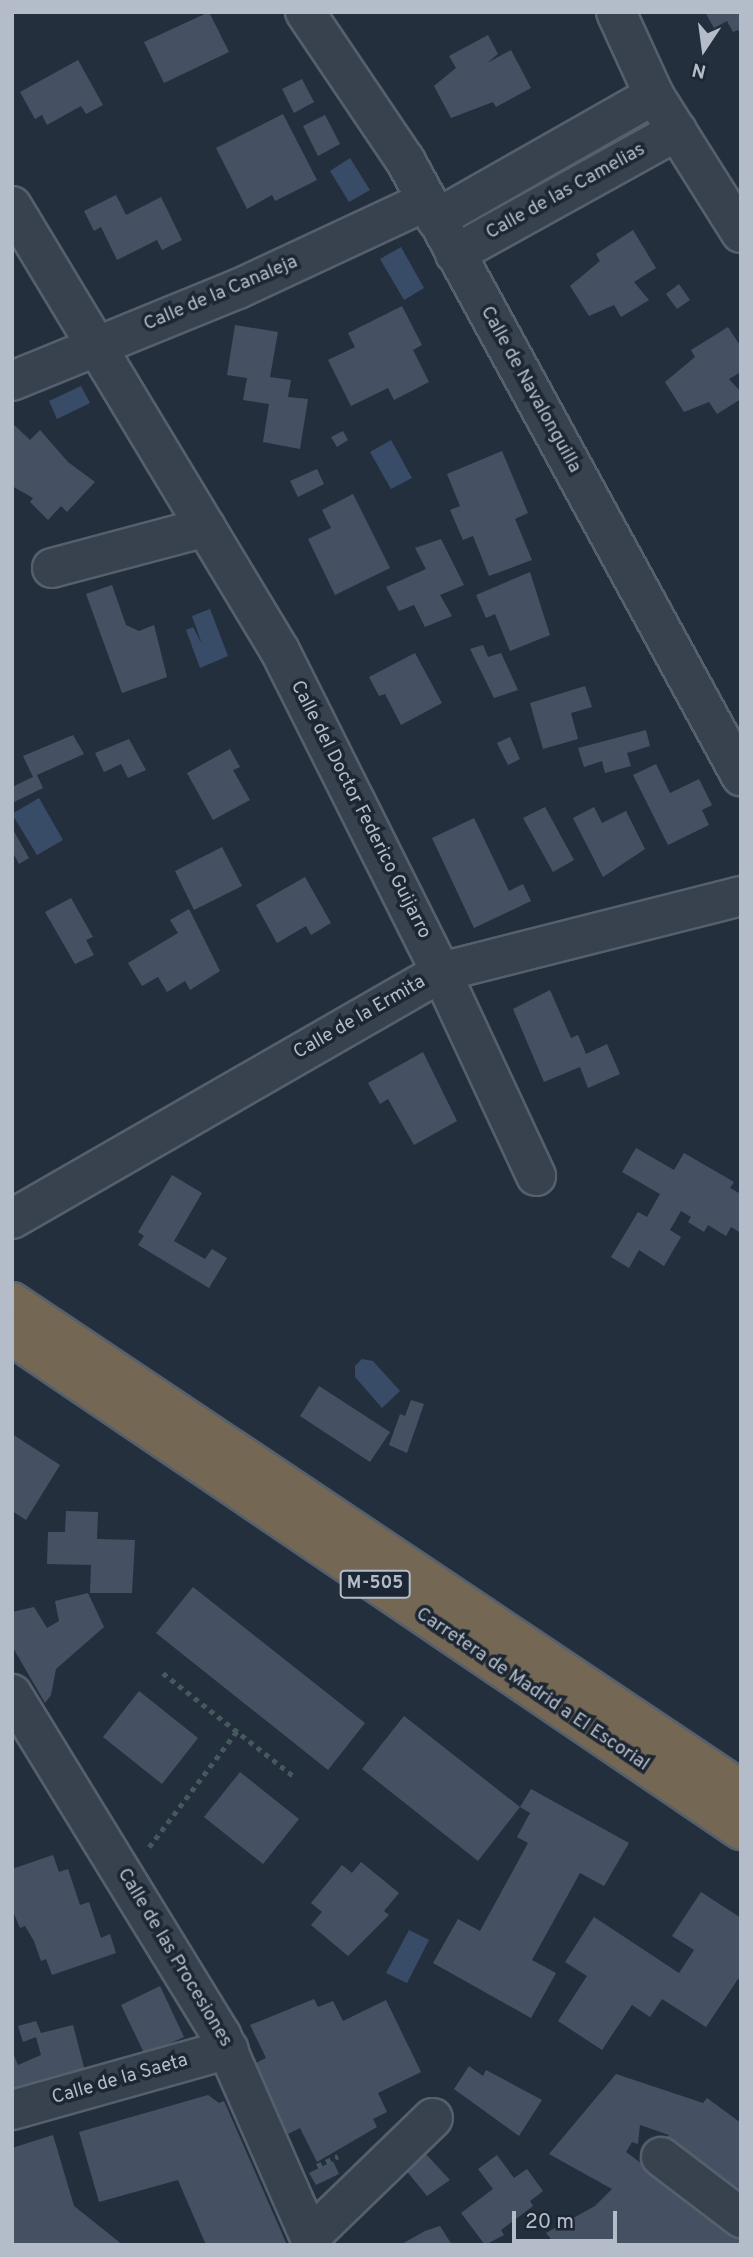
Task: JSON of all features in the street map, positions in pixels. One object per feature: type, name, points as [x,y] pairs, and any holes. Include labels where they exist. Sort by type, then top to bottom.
[{"type":"highway","name":"Carretera de Madrid a El Escorial","points":[[12,1302],[741,1790]]},
{"type":"highway","name":"Carretera de Madrid a El Escorial","points":[[12,1336],[741,1830]]},
{"type":"street","name":"Calle de Navalonguilla","points":[[305,12],[405,160],[741,776]]},
{"type":"street","points":[[616,12],[654,95],[741,233]]},
{"type":"street","name":"Calle de las Camelias","points":[[431,210],[654,95]]},
{"type":"street","name":"Calle de las Camelias","points":[[455,254],[677,131]]},
{"type":"street","name":"Calle del Doctor Federico Guijarro","points":[[12,206],[279,651],[441,972],[536,1176]]},
{"type":"street","name":"Calle de la Canaleja","points":[[12,382],[431,210]]},
{"type":"street","points":[[51,568],[206,527]]},
{"type":"street","name":"Calle de la Ermita","points":[[12,1219],[441,972],[741,896]]},
{"type":"street","name":"Calle de las Procesiones","points":[[12,1693],[229,2049],[311,2241],[433,2118]]},
{"type":"street","name":"Calle de la Saeta","points":[[12,2110],[229,2049]]},
{"type":"street","points":[[661,2157],[741,2218]]},
{"type":"path","points":[[163,1673],[296,1778]]},
{"type":"path","points":[[120,1868],[142,1856],[237,1731]]},
{"type":"path","points":[[312,2157],[317,2166],[351,2149]]},
{"type":"water","points":[[350,158],[370,190],[349,202],[330,171]]},
{"type":"water","points":[[401,247],[424,288],[404,300],[380,259]]},
{"type":"water","points":[[81,386],[90,403],[57,419],[49,401]]},
{"type":"water","points":[[391,440],[412,478],[391,489],[370,452]]},
{"type":"water","points":[[210,609],[228,656],[200,668],[186,630],[193,627],[202,644],[192,616]]},
{"type":"water","points":[[39,798],[63,840],[37,855],[12,814]]},
{"type":"water","points":[[362,1359],[373,1361],[400,1391],[382,1408],[355,1377],[355,1366]]},
{"type":"water","points":[[409,1930],[429,1940],[407,1983],[386,1973]]},
{"type":"building","points":[[209,12],[229,52],[164,83],[144,42]]},
{"type":"building","points":[[705,12],[741,12],[741,34],[738,30],[733,32],[727,21],[714,28]]},
{"type":"building","points":[[488,35],[498,54],[487,63],[511,50],[531,88],[496,107],[493,102],[451,118],[434,86],[456,68],[449,56]]},
{"type":"building","points":[[78,60],[103,105],[86,114],[81,106],[47,125],[42,115],[35,119],[20,92]]},
{"type":"building","points":[[302,79],[314,102],[294,113],[282,89]]},
{"type":"building","points":[[283,114],[317,180],[275,201],[272,195],[247,209],[216,148]]},
{"type":"building","points":[[325,115],[340,144],[318,156],[303,126]]},
{"type":"building","points":[[116,195],[126,215],[161,197],[182,240],[162,250],[157,240],[117,260],[101,227],[94,231],[84,211]]},
{"type":"building","points":[[633,230],[656,268],[634,282],[649,300],[621,317],[614,305],[589,316],[570,286],[600,261],[596,254]]},
{"type":"building","points":[[679,284],[690,300],[677,309],[666,294]]},
{"type":"building","points":[[402,306],[422,345],[413,350],[429,382],[394,400],[388,388],[351,406],[328,360],[355,347],[348,333]]},
{"type":"building","points":[[235,325],[278,332],[270,377],[291,380],[288,397],[308,399],[300,449],[263,442],[269,404],[243,400],[247,378],[227,375]]},
{"type":"building","points":[[728,327],[741,347],[741,372],[729,379],[741,392],[741,399],[717,414],[709,402],[684,412],[665,382],[695,357],[691,350]]},
{"type":"building","points":[[12,423],[30,440],[40,430],[68,462],[95,482],[67,512],[61,506],[48,520],[30,502],[33,498],[12,486]]},
{"type":"building","points":[[343,431],[348,440],[337,447],[331,437]]},
{"type":"building","points":[[502,451],[528,513],[515,519],[532,560],[489,576],[473,536],[463,540],[450,510],[460,506],[447,474]]},
{"type":"building","points":[[317,469],[324,484],[298,497],[290,481]]},
{"type":"building","points":[[353,494],[390,568],[335,595],[308,539],[331,528],[322,510]]},
{"type":"building","points":[[441,539],[464,585],[440,595],[452,616],[425,627],[414,605],[399,611],[386,587],[426,569],[415,548]]},
{"type":"building","points":[[530,572],[550,635],[510,651],[495,614],[486,618],[476,595]]},
{"type":"building","points":[[112,585],[126,625],[139,631],[154,625],[167,677],[122,693],[86,594]]},
{"type":"building","points":[[483,645],[488,657],[501,653],[518,690],[494,698],[470,649]]},
{"type":"building","points":[[415,653],[442,703],[401,725],[385,694],[379,696],[369,677]]},
{"type":"building","points":[[585,686],[592,707],[571,713],[578,739],[543,749],[530,703]]},
{"type":"building","points":[[646,730],[650,746],[627,753],[631,766],[605,773],[602,761],[584,767],[578,748]]},
{"type":"building","points":[[73,735],[84,754],[37,775],[43,788],[12,803],[12,787],[33,777],[23,756]]},
{"type":"building","points":[[510,737],[520,759],[508,765],[497,743]]},
{"type":"building","points":[[129,739],[146,770],[128,778],[121,764],[104,772],[95,753]]},
{"type":"building","points":[[230,749],[240,767],[233,770],[250,800],[213,820],[187,773]]},
{"type":"building","points":[[656,764],[670,793],[699,779],[712,805],[702,810],[709,825],[668,845],[633,775]]},
{"type":"building","points":[[545,807],[574,860],[553,872],[523,818]]},
{"type":"building","points":[[594,807],[602,823],[626,811],[645,849],[603,877],[573,818]]},
{"type":"building","points":[[474,818],[509,891],[523,884],[531,901],[474,928],[432,838]]},
{"type":"building","points":[[12,828],[29,858],[19,864],[12,851]]},
{"type":"building","points":[[222,847],[242,886],[194,910],[175,871]]},
{"type":"building","points":[[305,877],[331,923],[311,935],[306,926],[277,943],[256,905]]},
{"type":"building","points":[[71,898],[93,937],[86,940],[94,955],[75,964],[45,912]]},
{"type":"building","points":[[189,909],[220,971],[190,990],[185,981],[167,992],[158,977],[142,986],[128,963],[178,933],[170,920]]},
{"type":"building","points":[[550,990],[571,1038],[578,1035],[586,1054],[607,1044],[620,1074],[588,1088],[580,1067],[544,1082],[513,1009]]},
{"type":"building","points":[[423,1052],[457,1121],[414,1145],[388,1099],[380,1104],[368,1083]]},
{"type":"building","points":[[636,1148],[674,1170],[684,1153],[734,1182],[730,1188],[741,1194],[741,1233],[731,1227],[726,1236],[708,1225],[704,1232],[688,1222],[691,1217],[681,1211],[670,1230],[681,1237],[664,1266],[639,1250],[629,1268],[611,1257],[638,1212],[647,1217],[660,1194],[622,1172]]},
{"type":"building","points":[[172,1175],[202,1193],[174,1241],[205,1259],[212,1249],[227,1258],[209,1288],[138,1245],[144,1236],[138,1232]]},
{"type":"building","points":[[319,1386],[390,1432],[370,1462],[300,1416]]},
{"type":"building","points":[[411,1400],[424,1404],[407,1453],[389,1445],[400,1414],[405,1416]]},
{"type":"building","points":[[12,1434],[60,1465],[26,1520],[12,1511]]},
{"type":"building","points":[[66,1511],[98,1512],[97,1539],[135,1540],[132,1593],[90,1593],[91,1565],[47,1564],[48,1532],[65,1532]]},
{"type":"building","points":[[193,1587],[365,1723],[328,1770],[156,1633]]},
{"type":"building","points":[[88,1593],[104,1627],[56,1669],[51,1695],[45,1703],[12,1646],[12,1612],[34,1607],[47,1628],[59,1621],[55,1601]]},
{"type":"building","points":[[139,1691],[198,1738],[162,1784],[103,1737]]},
{"type":"building","points":[[404,1716],[520,1807],[478,1861],[362,1769]]},
{"type":"building","points":[[240,1772],[299,1819],[263,1864],[204,1817]]},
{"type":"building","points":[[531,1789],[629,1843],[604,1886],[580,1873],[532,1960],[556,1973],[531,2018],[433,1963],[458,1919],[480,1931],[528,1843],[517,1837],[530,1813],[520,1807]]},
{"type":"building","points":[[53,1855],[59,1872],[68,1869],[80,1905],[89,1902],[101,1938],[110,1934],[116,1953],[52,1975],[46,1959],[41,1961],[34,1941],[25,1926],[20,1928],[12,1909],[12,1869]]},
{"type":"building","points":[[361,1862],[399,1893],[384,1911],[389,1915],[348,1956],[311,1925],[322,1912],[311,1903],[342,1865],[352,1873]]},
{"type":"building","points":[[701,1892],[741,1918],[741,1981],[738,1979],[706,2027],[662,1999],[650,2017],[632,2005],[602,2050],[558,2021],[587,1976],[565,1962],[594,1917],[679,1973],[694,1950],[672,1936]]},
{"type":"building","points":[[160,1986],[184,2037],[145,2055],[121,2005]]},
{"type":"building","points":[[314,1999],[318,2007],[333,2001],[343,2021],[386,2000],[421,2072],[378,2093],[387,2112],[373,2119],[377,2127],[317,2162],[300,2128],[288,2134],[252,2065],[266,2058],[250,2025]]},
{"type":"building","points":[[36,2021],[41,2033],[73,2025],[85,2071],[12,2092],[12,2051],[18,2065],[41,2055],[36,2037],[23,2042],[18,2026]]},
{"type":"building","points":[[469,2066],[483,2076],[486,2070],[542,2100],[519,2136],[454,2089]]},
{"type":"building","points":[[616,2074],[703,2103],[707,2098],[741,2123],[741,2194],[665,2139],[669,2135],[640,2125],[638,2144],[632,2142],[626,2152],[737,2234],[741,2245],[556,2245],[546,2233],[595,2206],[612,2189],[549,2154]]},
{"type":"building","points":[[208,2095],[219,2103],[224,2101],[287,2245],[206,2245],[178,2180],[99,2202],[79,2132]]},
{"type":"building","points":[[53,2135],[74,2206],[123,2245],[12,2245],[12,2148]]},
{"type":"building","points":[[424,2152],[450,2180],[427,2196],[405,2169]]},
{"type":"building","points":[[497,2155],[514,2178],[527,2169],[543,2191],[530,2201],[533,2206],[501,2230],[504,2235],[485,2245],[461,2213],[493,2189],[478,2169]]},
{"type":"building","points":[[333,2161],[339,2174],[316,2185],[309,2173]]},
{"type":"building","points":[[440,2226],[452,2245],[400,2245],[425,2231]]}]
